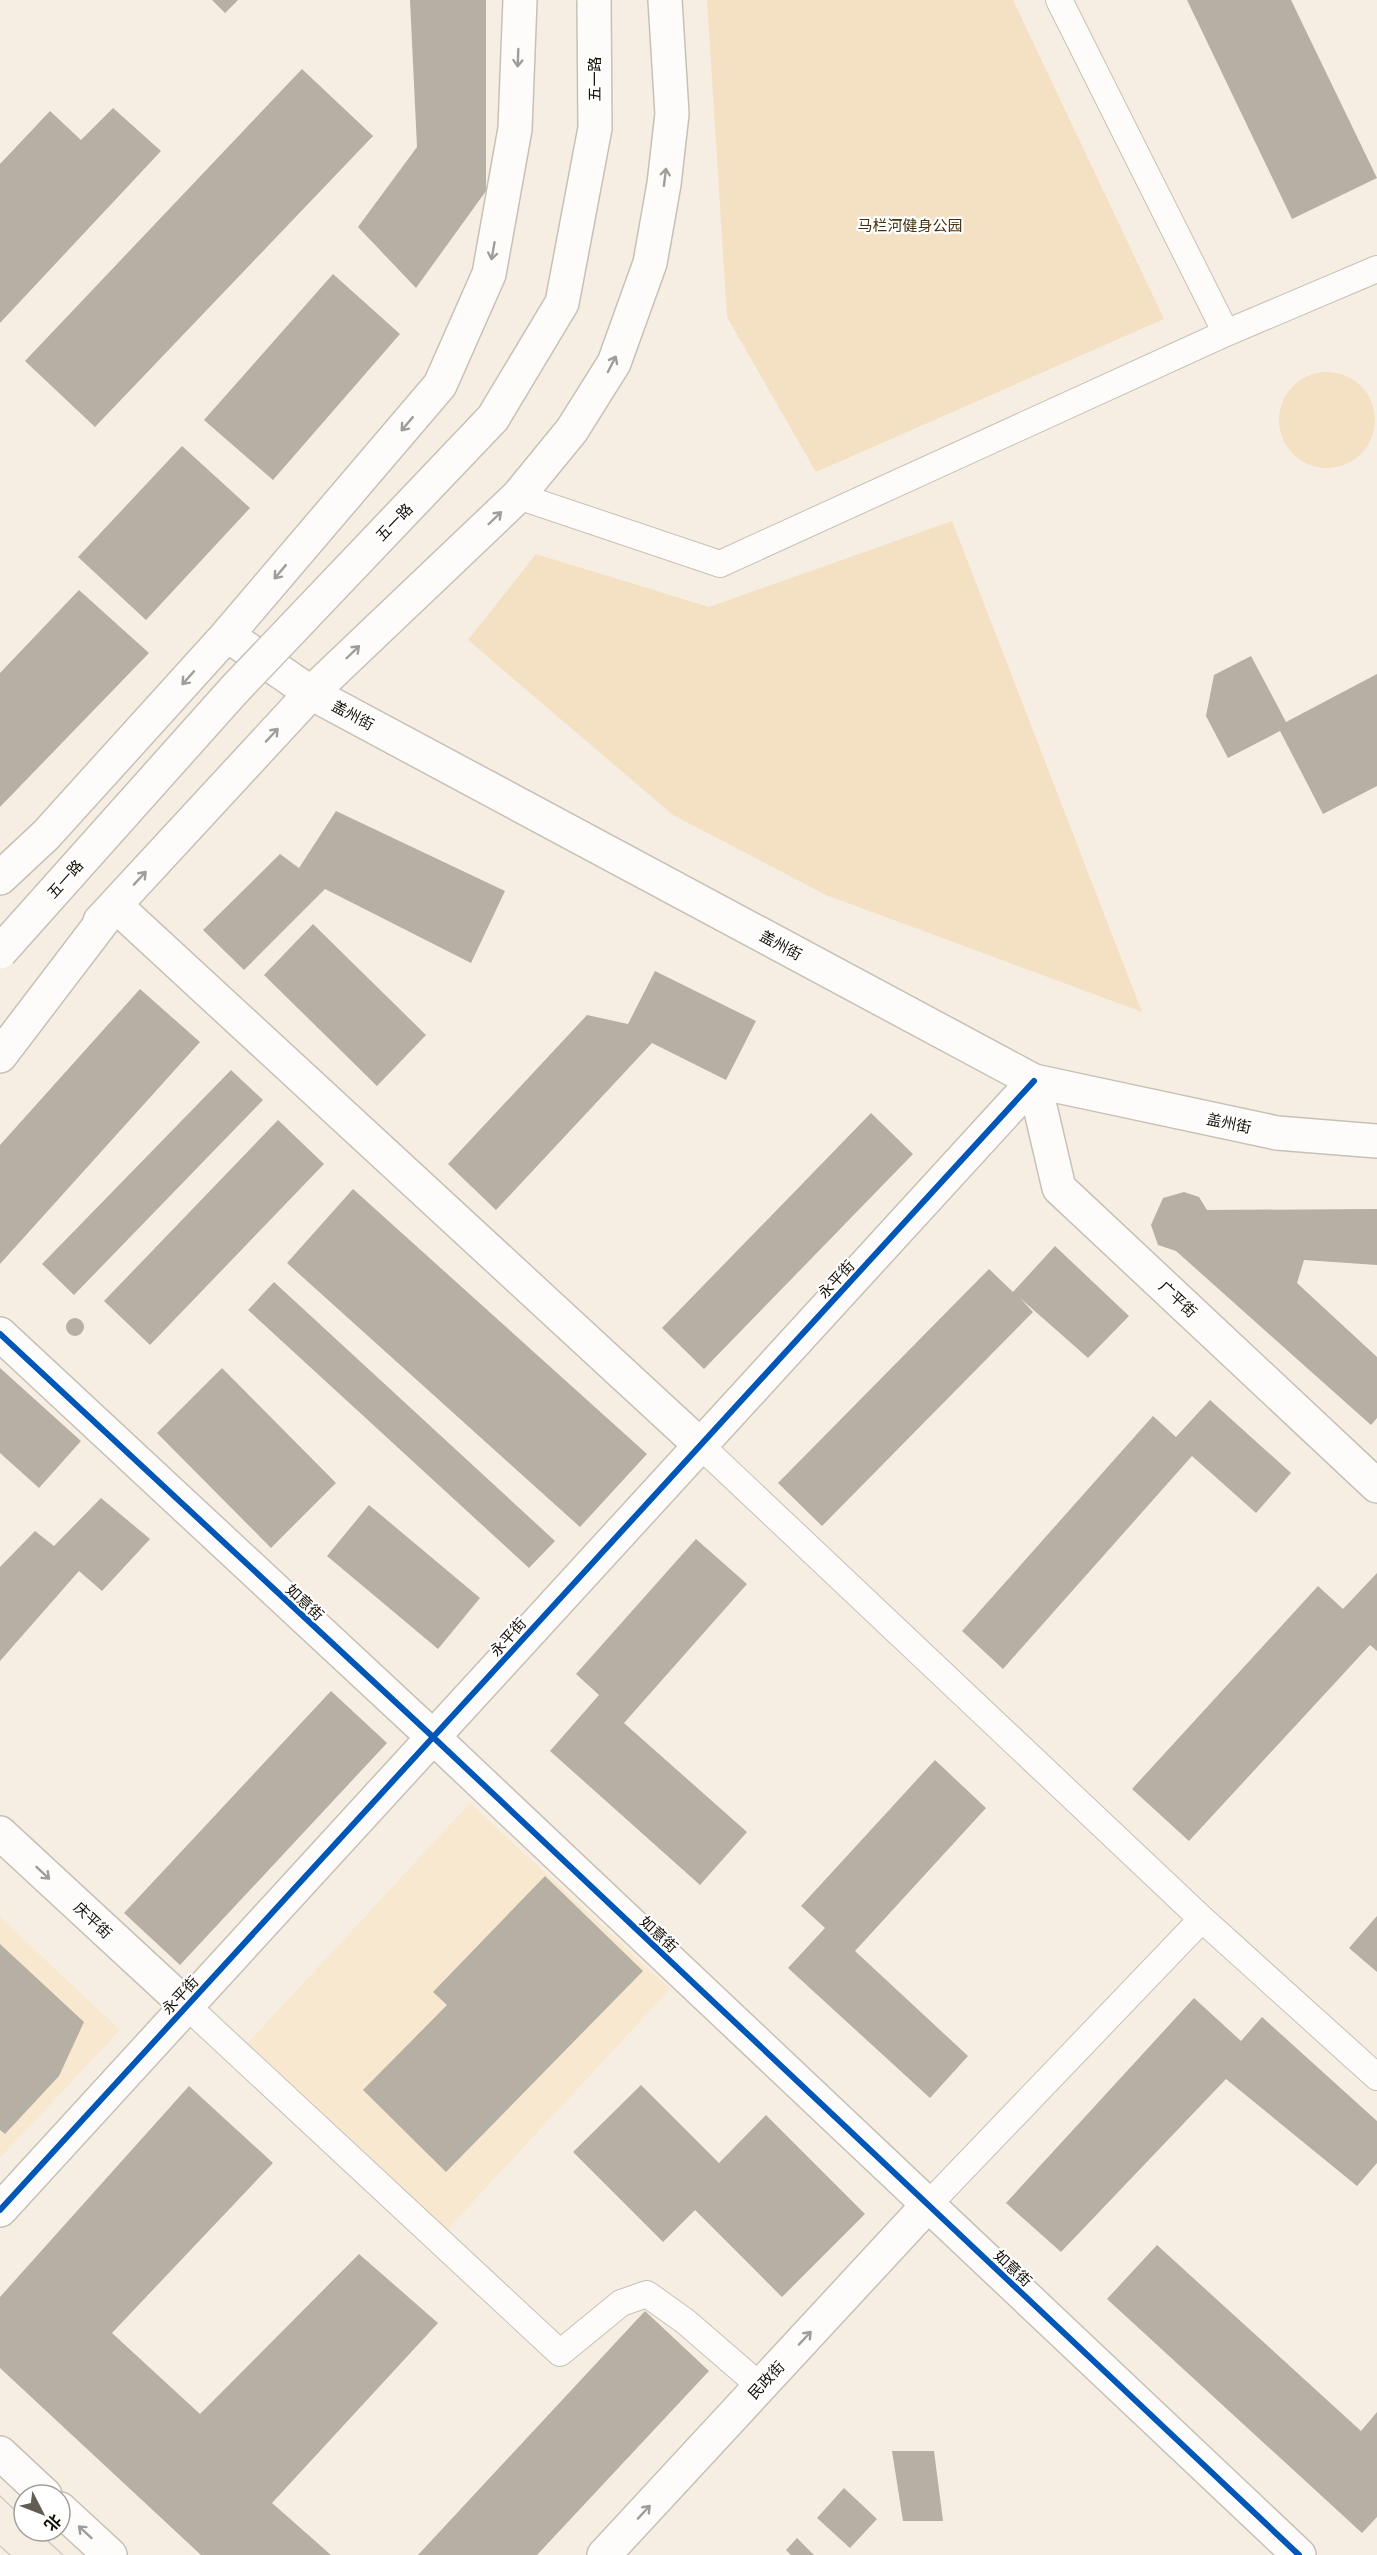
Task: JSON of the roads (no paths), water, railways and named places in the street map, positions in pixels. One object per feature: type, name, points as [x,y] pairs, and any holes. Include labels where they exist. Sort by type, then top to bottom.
[{"type":"street","points":[[0,885],[227,635],[440,385],[489,274],[515,129],[520,0]]},
{"type":"street","name":"五一路","points":[[0,952],[234,690],[493,418],[562,303],[594,128],[594,0]]},
{"type":"street","points":[[0,1031],[311,693],[518,495],[572,430],[614,363],[650,263],[664,184],[672,114],[665,0]]},
{"type":"street","name":"盖州街","points":[[227,635],[311,693],[1034,1081],[1277,1133],[1377,1141]]},
{"type":"street","points":[[0,878],[46,835]]},
{"type":"street","points":[[0,1056],[116,904]]},
{"type":"street","points":[[116,904],[700,1445]]},
{"type":"street","name":"永平街","points":[[0,2210],[1034,1081]]},
{"type":"street","name":"广平街","points":[[1034,1081],[1059,1188],[1377,1486]]},
{"type":"street","name":"如意街","points":[[0,1335],[433,1737],[1299,2555]]},
{"type":"street","name":"庆平街","points":[[0,1833],[186,2006]]},
{"type":"street","name":"民政街","points":[[604,2555],[928,2205]]},
{"type":"street","points":[[0,2453],[32,2483]]},
{"type":"street","points":[[72,2520],[110,2555]]},
{"type":"lane","points":[[1059,0],[1226,333]]},
{"type":"lane","points":[[518,495],[720,564],[1226,333],[1377,269]]},
{"type":"lane","points":[[700,1445],[1202,1919],[1377,2077]]},
{"type":"lane","points":[[928,2205],[1202,1919]]},
{"type":"lane","points":[[186,2006],[560,2353],[621,2303],[647,2294],[686,2322],[760,2386]]},
{"type":"tram line","points":[[0,2496],[12,2508]]},
{"type":"tram line","points":[[50,2543],[63,2555]]},
{"type":"tram line","points":[[0,2546],[10,2555]]},
{"type":"park label","name":"马栏河健身公园","points":[[910,225]]}]
